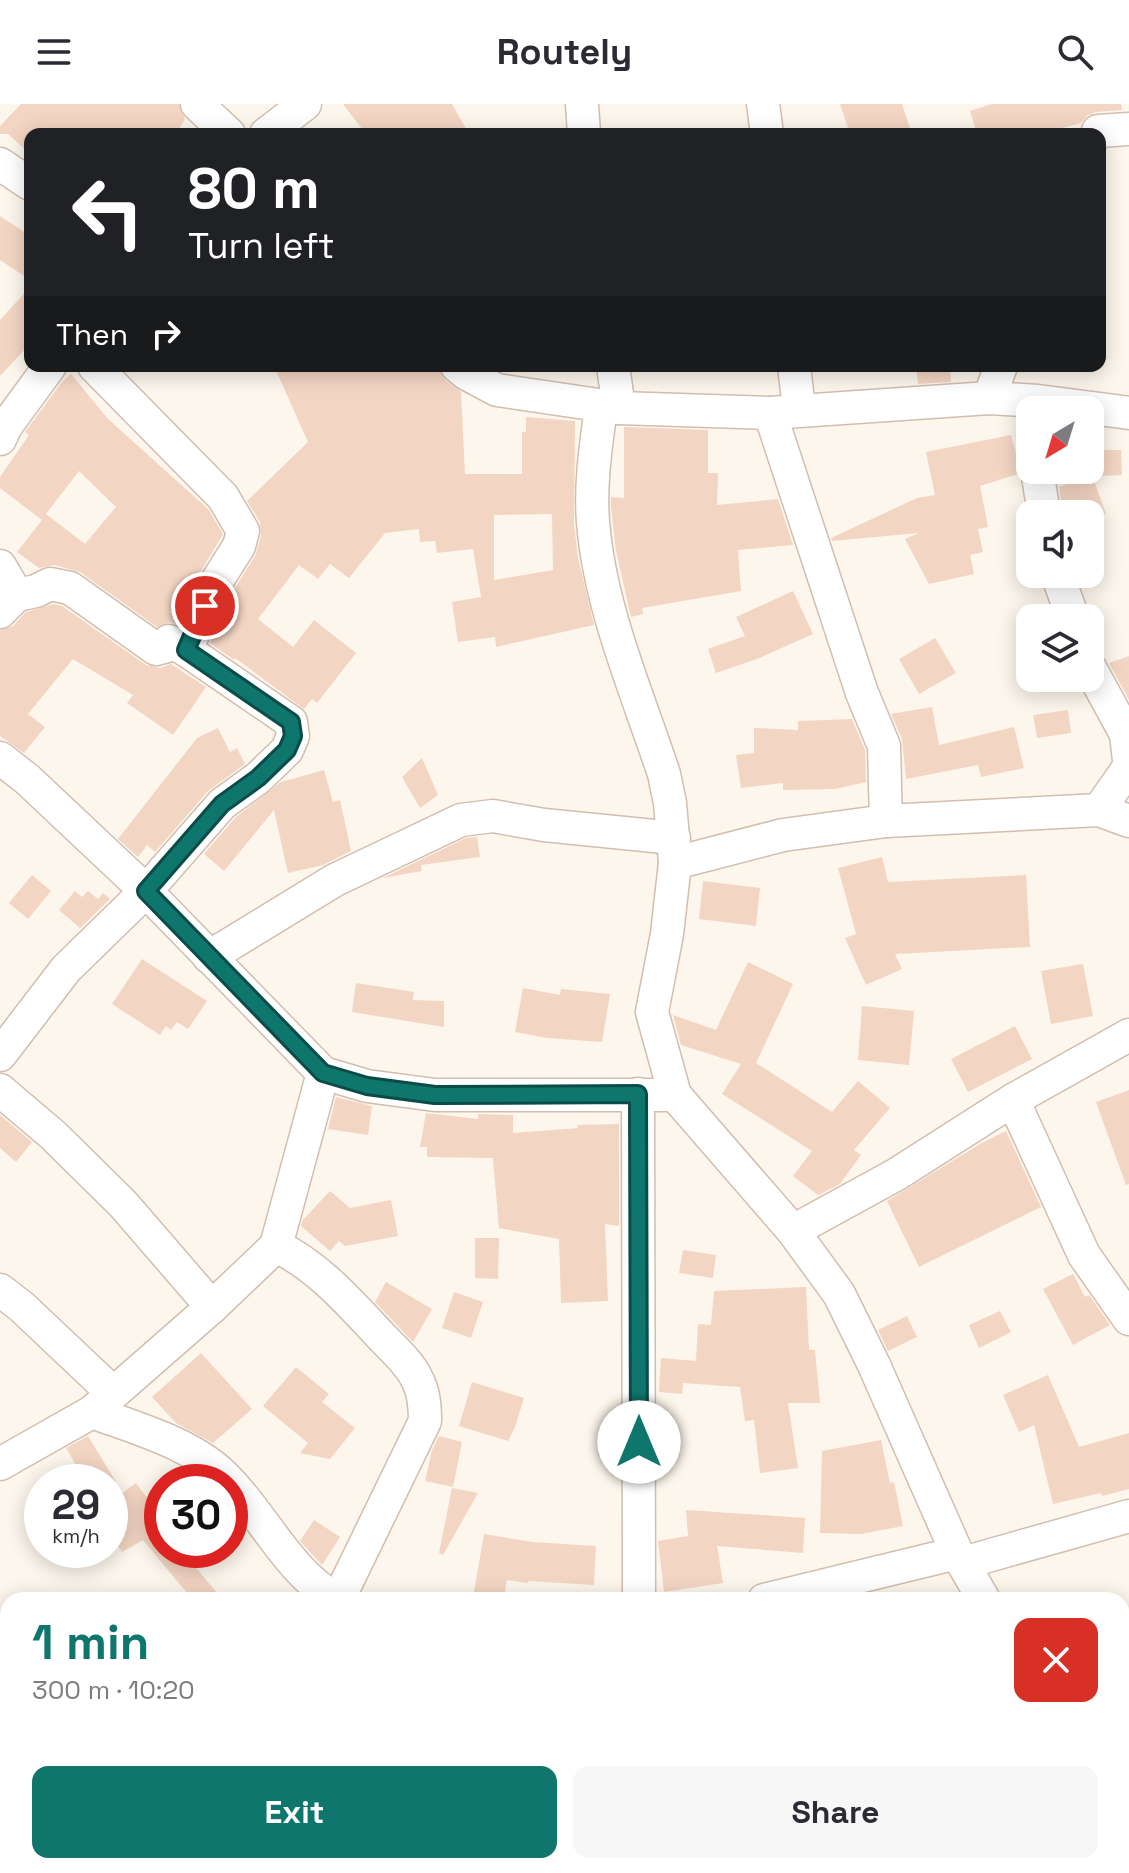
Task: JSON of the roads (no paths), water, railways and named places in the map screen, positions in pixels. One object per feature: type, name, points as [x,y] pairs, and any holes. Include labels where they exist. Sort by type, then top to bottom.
[{"type":"street","points":[[197,104],[223,128]]},
{"type":"street","points":[[274,128],[305,104]]},
{"type":"street","points":[[582,104],[584,128]]},
{"type":"street","points":[[763,104],[766,128]]},
{"type":"street","points":[[1106,130],[1129,129]]},
{"type":"street","points":[[0,164],[24,180]]},
{"type":"street","points":[[0,439],[46,372]]},
{"type":"street","points":[[100,372],[223,497],[243,531],[239,546],[215,584],[186,650]]},
{"type":"street","points":[[464,372],[497,390],[610,408],[785,411],[989,398],[1016,402]]},
{"type":"street","points":[[613,372],[610,408],[592,476],[596,537],[607,605],[664,774],[670,803],[674,851],[667,934],[652,1012],[675,1095],[793,1231],[839,1294],[960,1558],[979,1592]]},
{"type":"street","points":[[793,372],[785,411],[809,524],[853,666],[884,746],[886,821]]},
{"type":"street","points":[[989,398],[999,372]]},
{"type":"street","points":[[1104,411],[1129,413]]},
{"type":"street","points":[[0,566],[9,604],[50,584],[70,588],[156,649],[164,647],[169,641],[186,650],[291,722],[293,736],[287,750],[258,778],[222,804],[146,891],[66,969],[0,1055]]},
{"type":"street","points":[[1103,692],[1126,734],[1129,760]]},
{"type":"street","points":[[0,758],[27,779],[146,891],[323,1073],[367,1086],[435,1095],[675,1095]]},
{"type":"street","points":[[209,957],[335,880],[461,820],[493,816],[674,851],[886,821],[1114,816],[1129,767]]},
{"type":"street","points":[[793,1231],[897,1174],[1013,1100],[1129,1035]]},
{"type":"street","points":[[0,1464],[102,1402],[212,1307],[276,1246],[323,1073]]},
{"type":"street","points":[[0,1090],[53,1135],[123,1204],[212,1307]]},
{"type":"street","points":[[638,1094],[639,1592]]},
{"type":"street","points":[[1013,1100],[1084,1255],[1129,1319]]},
{"type":"street","points":[[276,1246],[312,1267],[343,1296],[407,1363],[424,1397],[425,1421],[332,1592]]},
{"type":"street","points":[[0,1290],[22,1307],[102,1402],[227,1478],[295,1567],[322,1592]]},
{"type":"street","points":[[801,1592],[960,1558],[1129,1516]]}]
